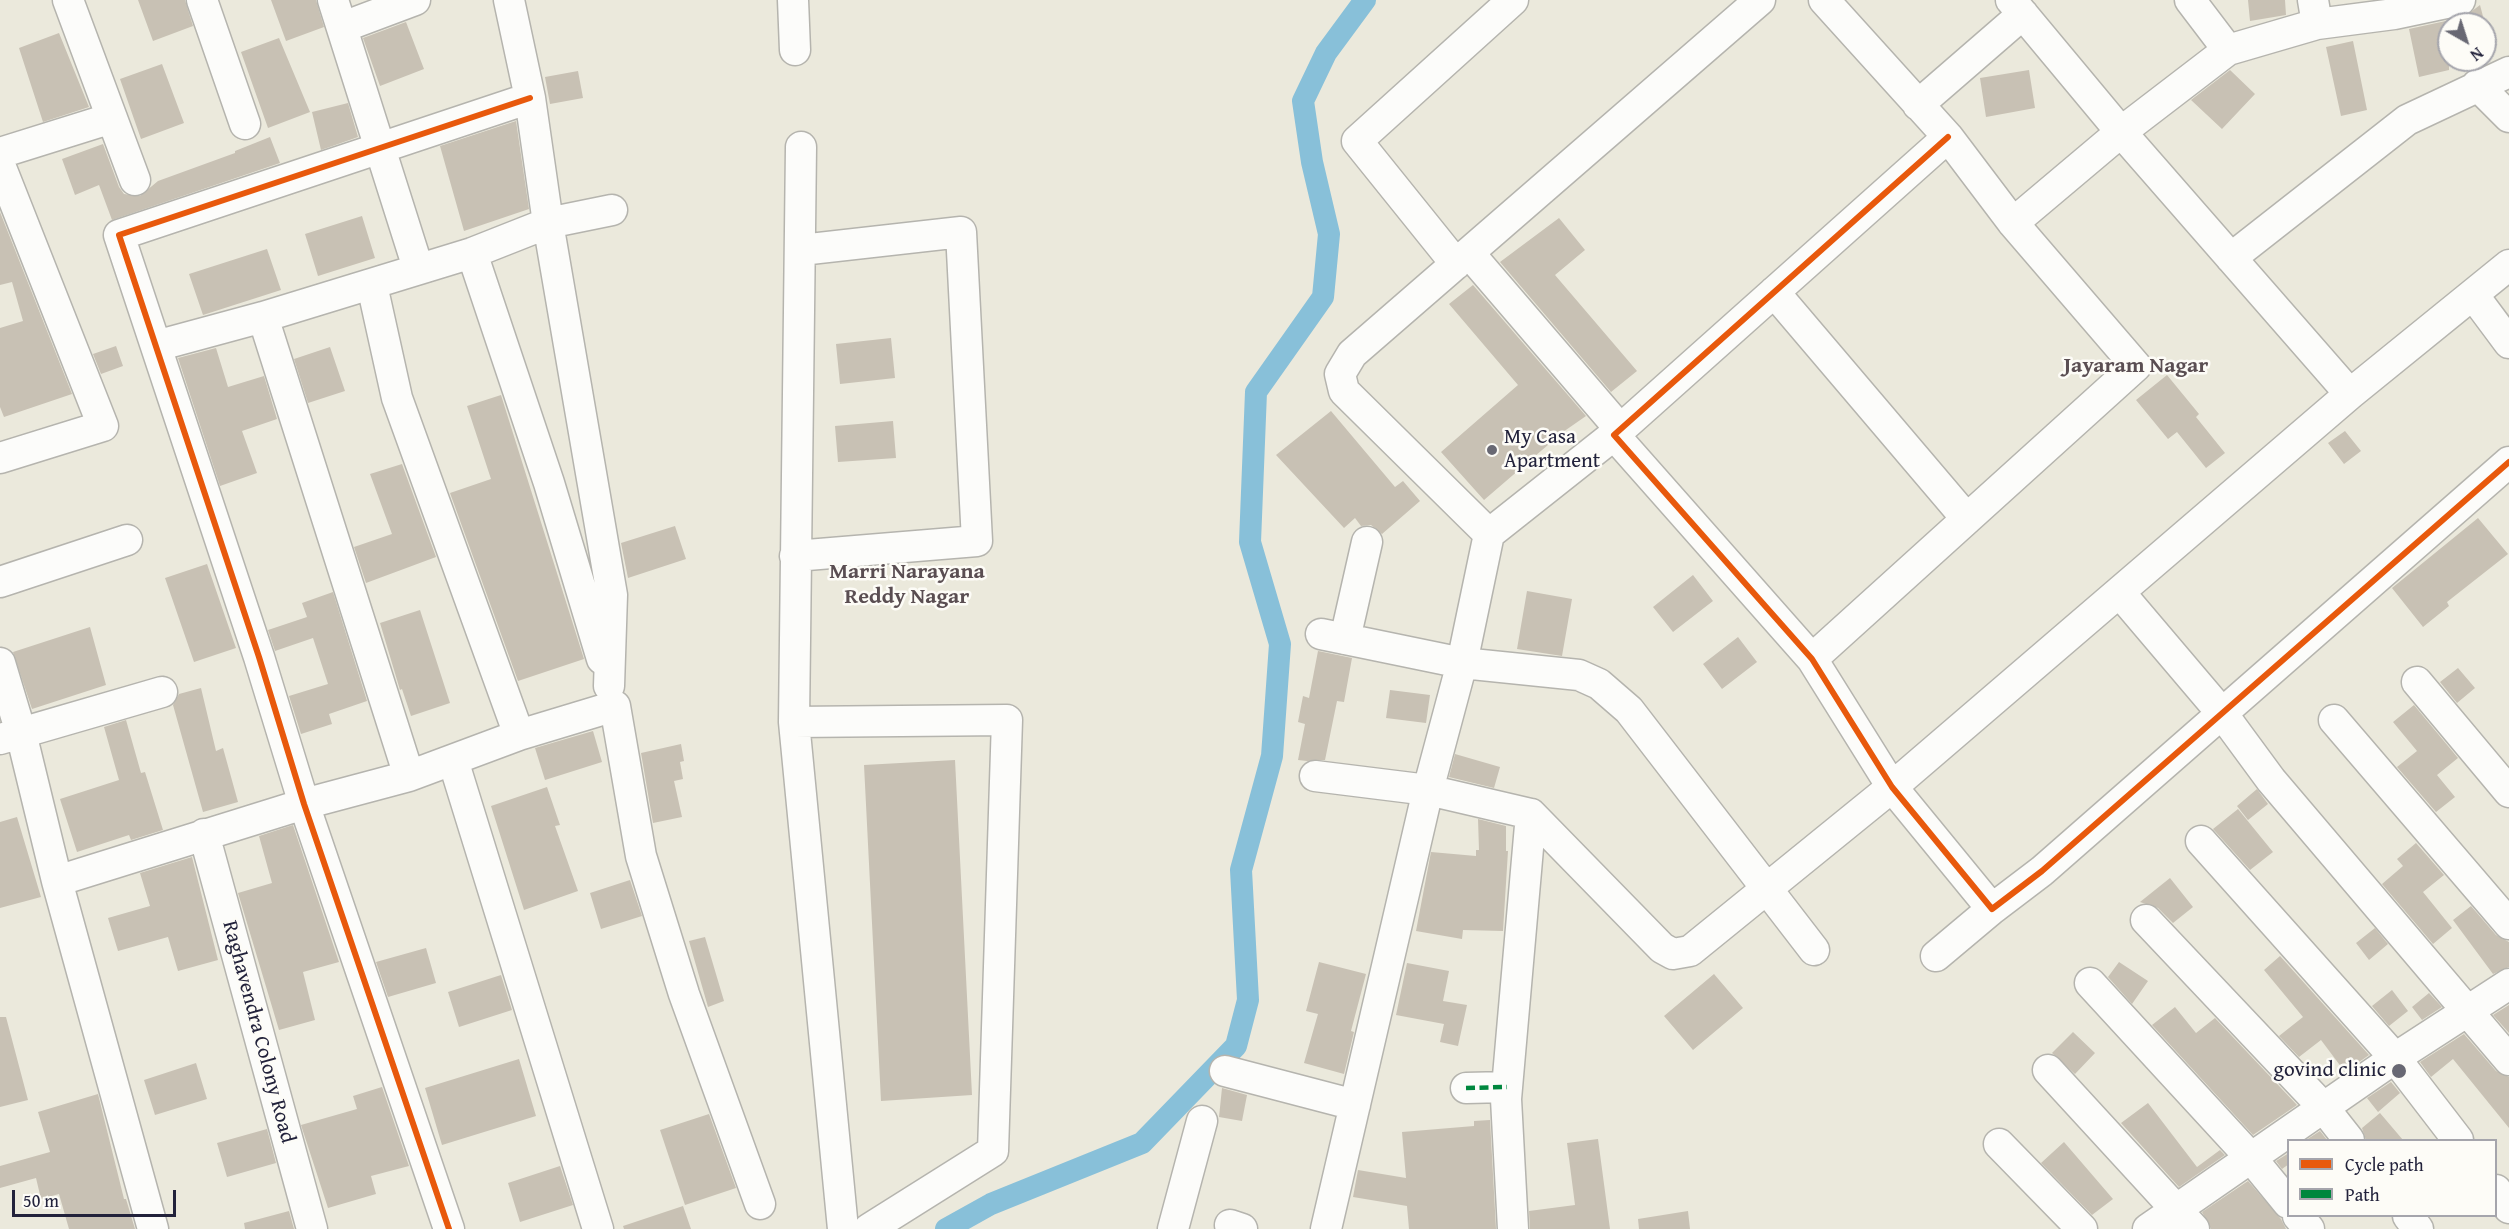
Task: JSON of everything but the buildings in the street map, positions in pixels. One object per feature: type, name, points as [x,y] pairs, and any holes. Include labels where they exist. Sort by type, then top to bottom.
[{"type":"street","points":[[68,0],[135,180]]},
{"type":"street","points":[[202,0],[245,124]]},
{"type":"street","points":[[415,0],[338,14],[418,268]]},
{"type":"street","points":[[509,0],[530,98],[548,223],[612,595],[612,696]]},
{"type":"street","points":[[793,0],[795,50]]},
{"type":"street","points":[[1513,0],[1357,141],[1617,432],[1812,659],[1892,787],[1992,909]]},
{"type":"street","points":[[1489,534],[1344,391],[1340,374],[1352,354],[1760,0]]},
{"type":"street","points":[[1812,659],[2136,366],[2013,223],[1947,137],[1824,0]]},
{"type":"street","points":[[2190,0],[2228,50]]},
{"type":"street","points":[[2013,223],[2121,132],[2228,50],[2315,12],[2394,14],[2460,0]]},
{"type":"street","points":[[1918,105],[2017,7],[2121,132],[2350,394]]},
{"type":"street","points":[[2231,258],[2407,120],[2477,85],[2509,72]]},
{"type":"street","points":[[2477,85],[2509,117]]},
{"type":"street","points":[[450,1229],[304,804],[259,657],[119,235],[530,98]]},
{"type":"street","points":[[0,153],[112,118]]},
{"type":"street","points":[[1326,1229],[1428,790],[1462,663],[1489,534],[1617,432],[1947,137]]},
{"type":"street","points":[[801,147],[794,722],[843,1229]]},
{"type":"street","points":[[0,165],[104,426],[0,458]]},
{"type":"street","points":[[156,346],[263,318],[372,285],[418,268],[472,253],[548,223],[612,210]]},
{"type":"street","points":[[795,556],[977,541],[960,232],[801,250]]},
{"type":"street","points":[[472,253],[549,483],[612,696],[640,856],[684,994],[760,1204]]},
{"type":"street","points":[[1315,776],[1428,790],[1531,814],[1662,948],[1673,954],[1689,951],[1892,787],[2350,394],[2474,296],[2509,265]]},
{"type":"street","points":[[372,285],[397,398],[519,735]]},
{"type":"street","points":[[1774,292],[1967,519]]},
{"type":"street","points":[[2474,296],[2509,343]]},
{"type":"street","points":[[263,318],[409,776]]},
{"type":"street","points":[[1936,956],[2042,871],[2509,462]]},
{"type":"street","points":[[0,582],[128,540]]},
{"type":"street","points":[[1367,542],[1333,637],[1462,663],[1579,675],[1599,684],[1629,710],[1814,950]]},
{"type":"street","points":[[2120,593],[2221,712],[2271,780],[2470,1011],[2509,1060]]},
{"type":"street","points":[[0,663],[11,736],[57,881],[153,1229]]},
{"type":"street","points":[[2417,682],[2509,792]]},
{"type":"street","points":[[11,736],[162,692]]},
{"type":"street","points":[[57,881],[304,804],[409,776],[519,735],[612,696]]},
{"type":"street","points":[[794,722],[1007,720],[993,1151],[869,1229]]},
{"type":"street","points":[[2334,720],[2509,924]]},
{"type":"street","points":[[453,760],[598,1229]]},
{"type":"street","points":[[1513,1229],[1508,1087],[1531,814]]},
{"type":"street","name":"Raghavendra Colony Road","points":[[204,834],[312,1229]]},
{"type":"street","points":[[2201,841],[2395,1058],[2457,1139]]},
{"type":"street","points":[[2146,920],[2323,1107],[2348,1139]]},
{"type":"street","points":[[2090,983],[2252,1159],[2287,1201]]},
{"type":"street","points":[[2148,1229],[2185,1219],[2252,1159],[2323,1107],[2509,984]]},
{"type":"street","points":[[2048,1070],[2185,1219]]},
{"type":"street","points":[[1225,1071],[1355,1105]]},
{"type":"street","points":[[1466,1088],[1508,1087]]},
{"type":"street","points":[[1173,1229],[1202,1121]]},
{"type":"street","points":[[1999,1144],[2082,1229]]},
{"type":"street","points":[[2497,1191],[2509,1208]]},
{"type":"street","points":[[2300,1217],[2309,1229]]},
{"type":"waterway","points":[[946,1229],[991,1204],[1142,1143],[1236,1046],[1248,1000],[1241,870],[1272,756],[1280,644],[1250,542],[1256,392],[1323,297],[1329,234],[1312,162],[1303,101],[1326,53],[1365,0]]},
{"type":"marked path","points":[[1466,1088],[1507,1087]]},
{"type":"cycle path","points":[[449,1229],[304,804],[259,657],[119,235],[530,98]]},
{"type":"cycle path","points":[[1948,137],[1614,435],[1812,659],[1892,787],[1992,909],[2042,871],[2509,462]]},
{"type":"place","name":"My Casa Apartment","points":[[1492,450]]},
{"type":"place","name":"govind clinic","points":[[2399,1071]]},
{"type":"district","name":"Jayaram Nagar","points":[[2136,366]]},
{"type":"district","name":"Marri Narayana Reddy Nagar","points":[[907,584]]}]
